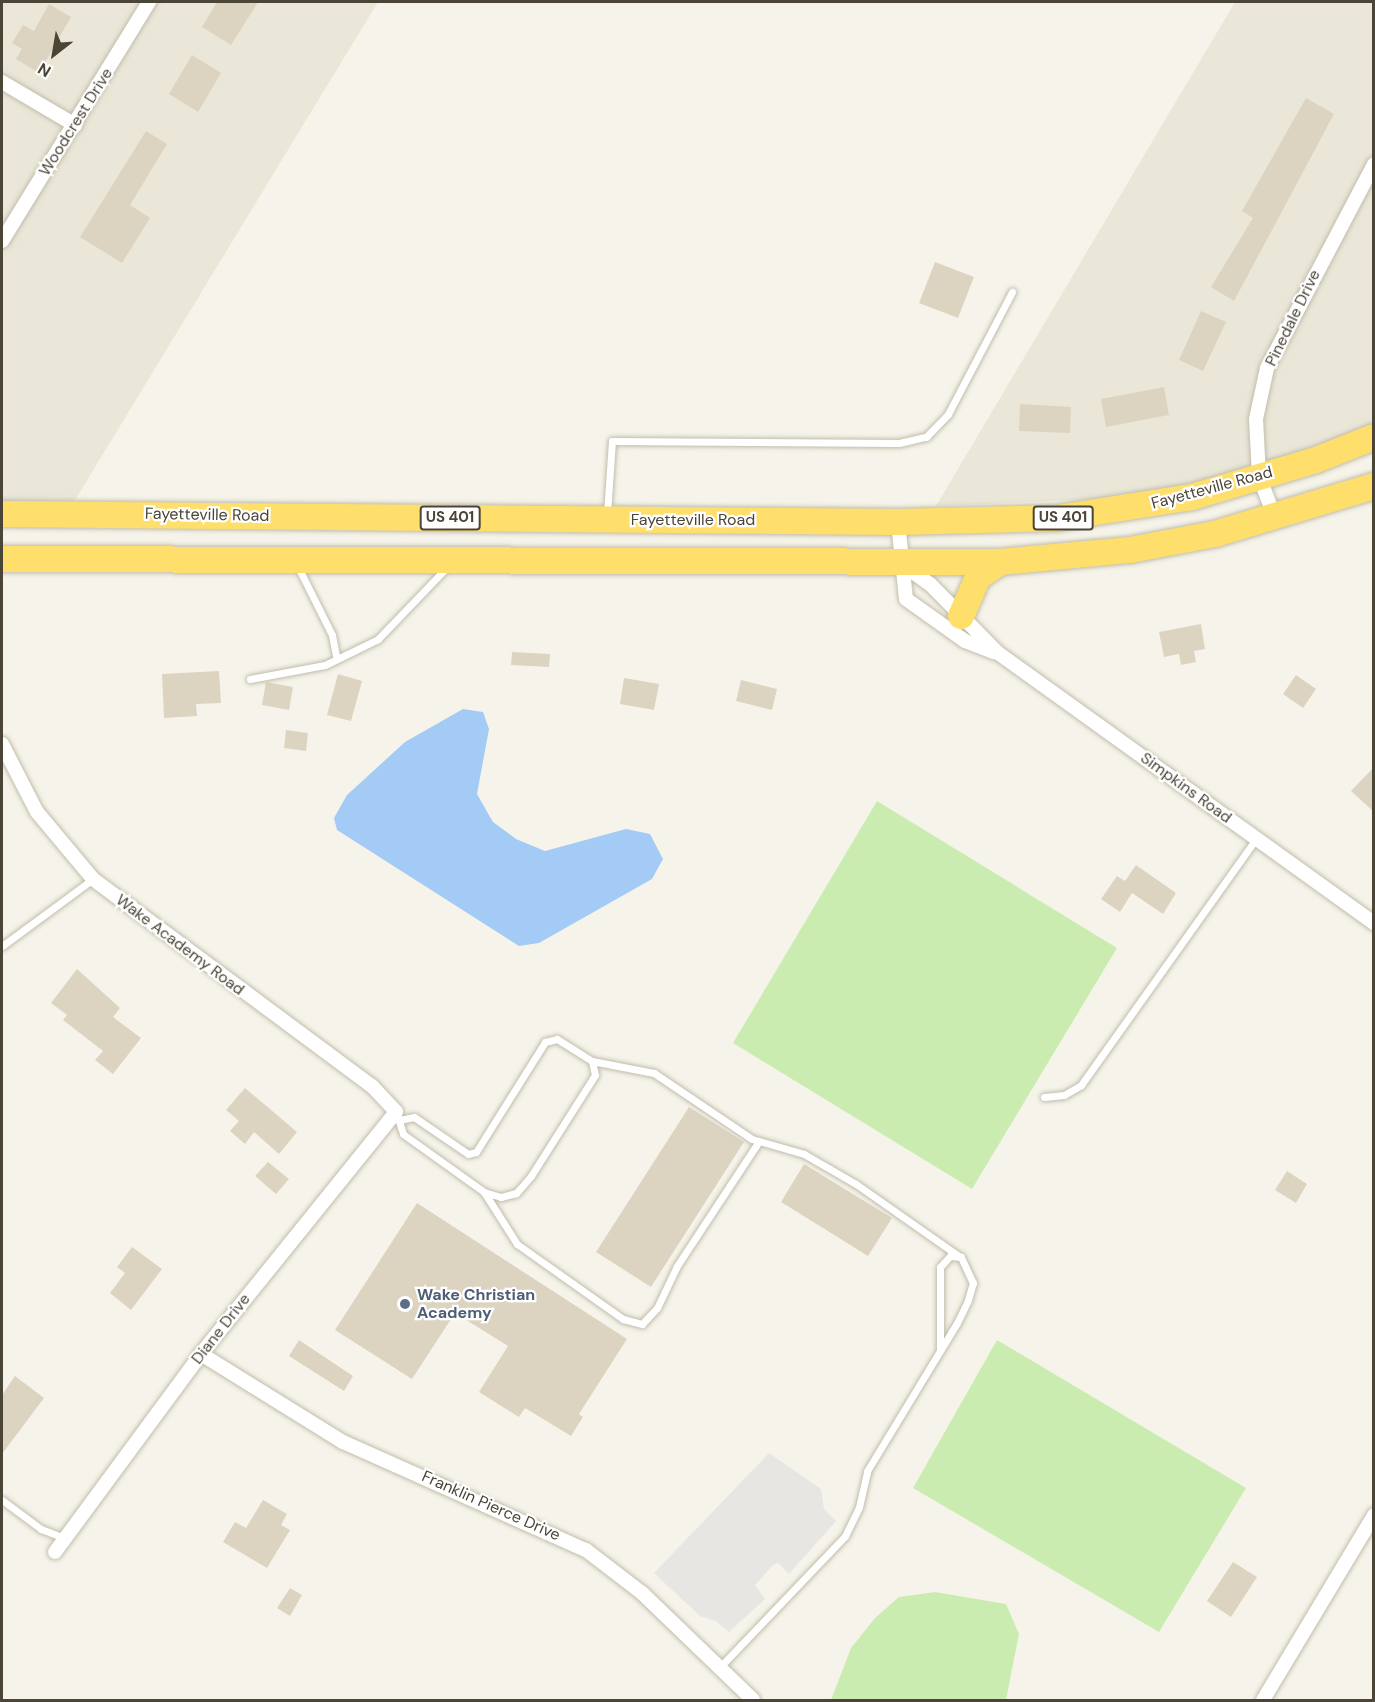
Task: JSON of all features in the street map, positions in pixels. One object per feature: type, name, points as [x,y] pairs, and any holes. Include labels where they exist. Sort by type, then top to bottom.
[{"type":"highway","name":"Fayetteville Road","points":[[2,514],[897,522],[1058,518],[1192,497],[1374,437]]},
{"type":"highway","name":"US 401","points":[[2,559],[1000,562],[1130,550],[1275,518],[1374,486]]},
{"type":"highway","points":[[961,616],[978,577],[1000,562]]},
{"type":"street","name":"Woodcrest Drive","points":[[2,241],[149,2]]},
{"type":"street","points":[[2,82],[75,125]]},
{"type":"street","name":"Pinedale Drive","points":[[1275,518],[1259,476],[1256,419],[1267,368],[1374,164]]},
{"type":"street","name":"Simpkins Road","points":[[897,522],[906,599],[965,641],[998,653]]},
{"type":"street","name":"Simpkins Road","points":[[900,563],[930,584],[998,653],[1374,923]]},
{"type":"street","name":"Wake Academy Road","points":[[2,744],[37,812],[93,879],[372,1086],[397,1116]]},
{"type":"street","name":"Diane Drive","points":[[55,1552],[201,1354],[397,1116]]},
{"type":"street","name":"Franklin Pierce Drive","points":[[201,1354],[343,1442],[586,1550],[642,1593],[753,1701]]},
{"type":"street","points":[[1263,1701],[1374,1515]]},
{"type":"lane","points":[[607,519],[612,441],[898,443],[926,437],[948,414],[1012,292]]},
{"type":"lane","points":[[294,560],[332,635],[336,656]]},
{"type":"lane","points":[[250,679],[325,665],[336,656],[378,639],[453,561]]},
{"type":"lane","points":[[1044,1097],[1064,1095],[1081,1085],[1256,839]]},
{"type":"lane","points":[[2,946],[93,879]]},
{"type":"lane","points":[[592,1061],[595,1075],[531,1176],[516,1193],[501,1197],[484,1192],[403,1134],[397,1116],[414,1117],[468,1154],[476,1152],[545,1042],[557,1039],[592,1061],[654,1073],[759,1141],[804,1154],[901,1213],[961,1257],[973,1283],[940,1350],[867,1471],[859,1507],[845,1536],[719,1668]]},
{"type":"lane","points":[[484,1192],[517,1244],[623,1319],[642,1324],[657,1308],[676,1266],[759,1141]]},
{"type":"lane","points":[[940,1350],[940,1267],[950,1256],[961,1257]]},
{"type":"lane","points":[[2,1500],[40,1529],[65,1538]]},
{"type":"shaded area","points":[[2,2],[378,2],[75,500],[2,503]]},
{"type":"shaded area","points":[[1235,2],[1373,2],[1373,425],[1313,450],[1187,487],[1121,498],[936,506]]},
{"type":"shaded area","points":[[769,1453],[821,1489],[824,1509],[836,1521],[789,1574],[778,1563],[773,1565],[755,1585],[765,1599],[729,1632],[716,1621],[700,1616],[654,1573]]},
{"type":"green space","points":[[877,801],[1117,948],[972,1189],[733,1043]]},
{"type":"green space","points":[[997,1340],[1246,1488],[1159,1632],[913,1488]]},
{"type":"green space","points":[[935,1592],[1006,1604],[1019,1634],[1006,1700],[831,1700],[851,1648],[875,1618],[899,1597]]},
{"type":"water","points":[[463,709],[483,712],[489,729],[477,794],[493,822],[516,839],[545,851],[626,829],[650,834],[663,859],[652,879],[539,943],[519,946],[337,830],[334,818],[347,795],[405,742]]},
{"type":"building","points":[[217,2],[258,2],[231,45],[202,27]]},
{"type":"building","points":[[49,4],[71,17],[39,73],[16,59],[22,49],[12,43],[23,25],[34,31]]},
{"type":"building","points":[[192,55],[221,73],[198,112],[169,94]]},
{"type":"building","points":[[1306,98],[1334,114],[1234,301],[1211,287],[1253,218],[1242,211]]},
{"type":"building","points":[[146,131],[167,144],[130,205],[150,218],[122,263],[80,237]]},
{"type":"building","points":[[935,262],[974,277],[958,318],[919,303]]},
{"type":"building","points":[[1201,311],[1226,322],[1203,371],[1179,360]]},
{"type":"building","points":[[1164,387],[1169,415],[1106,427],[1101,399]]},
{"type":"building","points":[[1020,404],[1071,407],[1070,433],[1019,431]]},
{"type":"building","points":[[1201,624],[1205,649],[1194,651],[1196,662],[1181,665],[1179,654],[1164,657],[1159,632]]},
{"type":"building","points":[[512,652],[550,654],[549,667],[511,665]]},
{"type":"building","points":[[219,671],[221,703],[196,704],[197,716],[164,718],[162,674]]},
{"type":"building","points":[[338,674],[362,681],[351,721],[327,715]]},
{"type":"building","points":[[1296,675],[1316,689],[1303,708],[1283,694]]},
{"type":"building","points":[[624,678],[659,684],[654,710],[620,704]]},
{"type":"building","points":[[741,680],[777,689],[772,710],[736,701]]},
{"type":"building","points":[[266,682],[293,687],[289,710],[262,705]]},
{"type":"building","points":[[286,730],[308,733],[306,751],[284,748]]},
{"type":"building","points":[[1374,767],[1374,812],[1351,791]]},
{"type":"building","points":[[1136,865],[1176,893],[1163,914],[1132,893],[1120,912],[1101,899],[1117,876],[1125,881]]},
{"type":"building","points":[[77,969],[120,1008],[113,1017],[141,1038],[113,1074],[95,1060],[103,1051],[63,1020],[67,1015],[51,1003]]},
{"type":"building","points":[[245,1088],[297,1132],[279,1154],[254,1132],[245,1144],[230,1131],[239,1121],[226,1110]]},
{"type":"building","points":[[689,1107],[744,1142],[651,1287],[596,1252]]},
{"type":"building","points":[[268,1162],[289,1179],[276,1194],[255,1176]]},
{"type":"building","points":[[804,1164],[892,1218],[868,1256],[781,1202]]},
{"type":"building","points":[[1287,1171],[1307,1184],[1296,1203],[1275,1190]]},
{"type":"building","points":[[417,1203],[627,1339],[579,1414],[583,1417],[571,1436],[525,1408],[519,1417],[479,1392],[508,1346],[455,1313],[412,1379],[335,1330]]},
{"type":"building","points":[[132,1247],[162,1269],[131,1310],[110,1293],[125,1273],[117,1267]]},
{"type":"building","points":[[299,1340],[353,1376],[344,1391],[289,1356]]},
{"type":"building","points":[[15,1376],[44,1398],[2,1454],[2,1395]]},
{"type":"building","points":[[263,1500],[287,1514],[281,1525],[290,1530],[267,1568],[223,1542],[235,1522],[246,1528]]},
{"type":"building","points":[[1233,1562],[1257,1577],[1231,1617],[1207,1601]]},
{"type":"building","points":[[290,1588],[302,1595],[290,1616],[277,1608]]},
{"type":"place","name":"Wake Christian Academy","points":[[405,1304]]}]
